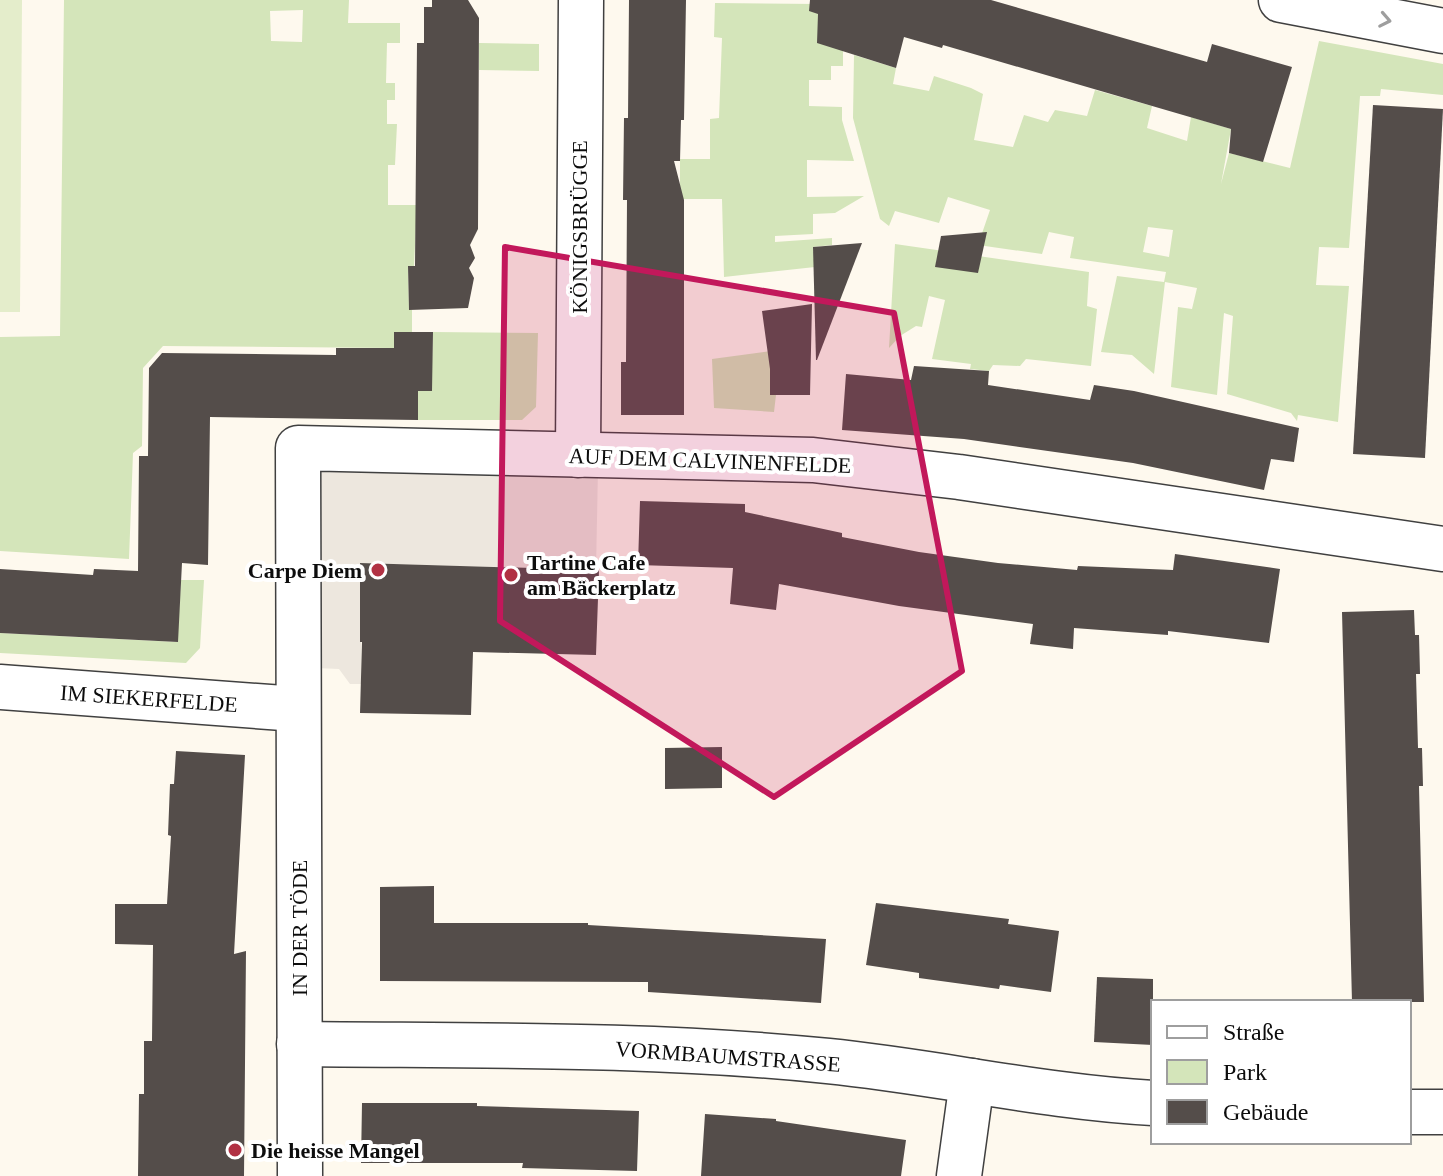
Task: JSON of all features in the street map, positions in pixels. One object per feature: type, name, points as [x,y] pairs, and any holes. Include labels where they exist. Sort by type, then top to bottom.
[{"type":"street","name":"KÖNIGSBRÜGGE","points":[[578,455],[581,0]]},
{"type":"street","points":[[1281,0],[1443,31]]},
{"type":"street","name":"AUF DEM CALVINENFELDE","points":[[297,694],[298,448],[813,460],[979,480],[1443,549]]},
{"type":"street","name":"IM SIEKERFELDE","points":[[0,687],[297,694]]},
{"type":"street","name":"IN DER TÖDE","points":[[297,694],[300,1176]]},
{"type":"street","name":"VORMBAUMSTRASSE","points":[[299,1044],[619,1048],[828,1061],[1102,1100],[1151,1103]]},
{"type":"street","points":[[959,1176],[972,1081]]},
{"type":"street","points":[[1411,1112],[1443,1112]]},
{"type":"highlighted area","points":[[505,247],[894,313],[962,671],[774,797],[500,621]]},
{"type":"green space","points":[[0,0],[22,0],[20,312],[0,312]]},
{"type":"green space","points":[[64,0],[349,0],[348,23],[400,23],[400,43],[387,43],[386,83],[395,83],[395,100],[387,100],[387,124],[397,124],[395,165],[388,165],[388,205],[422,205],[416,225],[414,266],[408,267],[412,332],[394,332],[394,348],[163,346],[143,368],[142,446],[133,453],[129,559],[0,551],[0,337],[60,336]],"holes":[[[303,10],[302,42],[271,41],[270,11]]]},
{"type":"green space","points":[[715,3],[818,4],[818,16],[823,16],[843,40],[843,66],[831,66],[831,80],[809,80],[809,106],[842,107],[842,120],[854,161],[807,160],[807,197],[864,196],[835,213],[813,214],[813,234],[775,236],[775,242],[832,238],[832,245],[813,247],[815,267],[724,277],[722,199],[680,199],[680,159],[710,159],[710,119],[719,118],[722,38],[714,37]]},
{"type":"green space","points":[[1319,41],[1443,64],[1443,95],[1381,89],[1380,96],[1360,96],[1349,248],[1319,247],[1316,285],[1349,286],[1338,422],[1298,415],[1297,421],[1291,413],[1227,394],[1233,316],[1224,313],[1217,395],[1171,387],[1178,307],[1192,309],[1197,288],[1165,282],[1154,374],[1132,355],[1101,352],[1117,276],[1164,282],[1166,272],[1070,258],[1074,237],[1049,232],[1042,254],[978,245],[990,210],[948,197],[939,223],[895,211],[889,226],[880,219],[853,118],[854,55],[896,68],[893,84],[929,91],[934,76],[983,94],[974,140],[1013,147],[1024,115],[1048,122],[1055,110],[1087,116],[1095,90],[1152,106],[1147,128],[1187,141],[1191,117],[1231,129],[1221,184],[1229,153],[1290,168]],"holes":[[[1148,227],[1173,230],[1169,257],[1143,252]]]},
{"type":"green space","points":[[479,43],[539,44],[539,71],[479,70]]},
{"type":"green space","points":[[895,244],[1089,272],[1087,306],[1097,309],[1091,366],[1026,359],[1020,366],[993,365],[989,371],[970,369],[971,364],[932,359],[945,300],[929,296],[922,327],[916,326],[900,336],[889,348]]},
{"type":"green space","points":[[433,332],[538,333],[536,407],[522,420],[418,420],[418,391],[431,391]]},
{"type":"green space","points":[[771,351],[770,395],[776,395],[774,412],[714,408],[712,359]]},
{"type":"green space","points":[[181,580],[204,580],[200,648],[186,663],[0,653],[0,633],[177,642]]},
{"type":"shaded area","points":[[317,465],[598,469],[596,570],[361,563],[361,684],[350,684],[339,669],[316,668]]},
{"type":"building","points":[[432,0],[468,0],[479,18],[478,229],[470,245],[475,258],[469,268],[474,278],[468,308],[409,310],[408,266],[415,266],[417,43],[424,43],[424,7],[432,7]]},
{"type":"building","points":[[629,0],[686,0],[684,120],[681,120],[680,161],[674,161],[684,200],[684,415],[621,415],[621,362],[626,362],[627,200],[623,200],[624,118],[628,118]]},
{"type":"building","points":[[810,0],[991,0],[1207,62],[1212,44],[1292,67],[1263,162],[1229,153],[1231,129],[943,45],[942,48],[904,37],[896,68],[817,43],[818,14],[809,11]]},
{"type":"building","points":[[1373,105],[1443,109],[1425,458],[1353,454]]},
{"type":"building","points":[[987,232],[978,273],[935,267],[941,236]]},
{"type":"building","points":[[862,243],[817,360],[816,360],[813,247]]},
{"type":"building","points":[[812,304],[810,395],[770,395],[770,369],[762,311]]},
{"type":"building","points":[[394,332],[433,332],[432,391],[418,391],[418,420],[210,417],[208,565],[182,563],[178,642],[0,633],[0,569],[93,575],[94,569],[138,571],[139,456],[148,456],[149,368],[162,353],[336,355],[336,348],[394,348]]},
{"type":"building","points":[[914,366],[989,371],[988,385],[1090,400],[1094,385],[1134,391],[1299,428],[1294,462],[1271,459],[1264,490],[1133,463],[964,439],[842,430],[846,374],[911,380]]},
{"type":"building","points":[[640,501],[745,504],[745,512],[842,533],[842,537],[998,563],[1077,570],[1078,566],[1173,570],[1175,554],[1280,569],[1269,643],[1168,631],[1168,635],[1074,628],[1073,649],[1030,644],[1033,624],[899,606],[779,584],[776,610],[730,604],[733,568],[638,565]]},
{"type":"building","points":[[360,563],[599,570],[596,655],[473,652],[471,715],[360,713]]},
{"type":"building","points":[[1414,610],[1415,635],[1419,635],[1420,674],[1416,674],[1418,748],[1422,748],[1423,786],[1419,786],[1424,1002],[1352,1000],[1342,612]]},
{"type":"building","points":[[722,747],[722,788],[665,789],[665,748]]},
{"type":"building","points":[[176,751],[245,755],[234,954],[246,951],[244,1176],[138,1176],[139,1094],[144,1094],[144,1041],[152,1041],[153,945],[115,944],[115,904],[167,904],[170,784],[174,784]]},
{"type":"building","points":[[434,886],[434,923],[588,923],[826,939],[821,1003],[648,992],[648,982],[380,981],[380,887]]},
{"type":"building","points":[[876,903],[1009,919],[1008,924],[1059,931],[1051,992],[1000,985],[999,989],[919,978],[919,973],[866,965]]},
{"type":"building","points":[[1097,977],[1153,979],[1151,1045],[1094,1042]]},
{"type":"building","points":[[362,1103],[477,1103],[477,1106],[639,1111],[637,1171],[522,1168],[523,1163],[361,1163]]},
{"type":"building","points":[[705,1114],[776,1119],[906,1140],[901,1176],[701,1176]]},
{"type":"place","name":"Carpe Diem","points":[[378,570]]},
{"type":"place","name":"Tartine Cafe am Bäckerplatz","points":[[511,575]]},
{"type":"place","name":"Die heisse Mangel","points":[[235,1150]]}]
